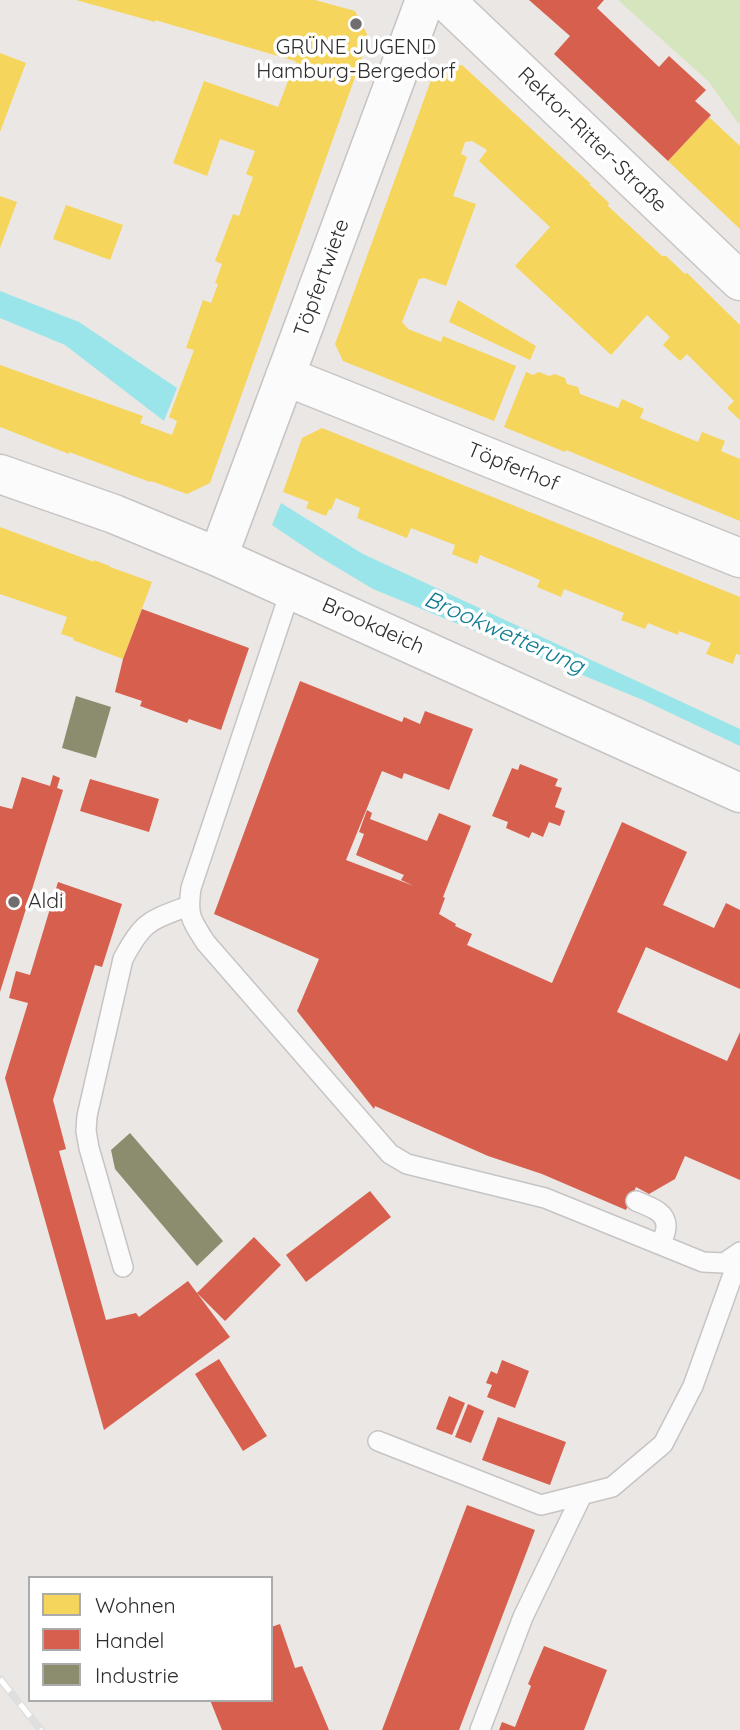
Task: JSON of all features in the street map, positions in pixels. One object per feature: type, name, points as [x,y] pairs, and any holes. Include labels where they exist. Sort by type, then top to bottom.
[{"type":"street","name":"Töpfertwiete","points":[[218,557],[425,0]]},
{"type":"street","name":"Rektor-Ritter-Straße","points":[[445,0],[740,281]]},
{"type":"street","name":"Töpferhof","points":[[285,376],[740,558]]},
{"type":"street","name":"Brookdeich","points":[[0,474],[114,514],[218,557],[740,793]]},
{"type":"lane","points":[[290,589],[191,888],[188,906],[193,923],[206,943],[390,1154],[407,1164],[545,1198],[703,1262],[724,1263],[740,1254]]},
{"type":"lane","points":[[123,1267],[89,1148],[87,1116],[123,959],[144,927],[153,920],[188,906]]},
{"type":"lane","points":[[636,1201],[658,1211],[664,1218],[666,1227],[661,1245]]},
{"type":"lane","points":[[378,1441],[541,1506],[612,1487],[663,1444],[693,1386],[740,1254]]},
{"type":"lane","points":[[480,1730],[523,1617],[582,1495]]},
{"type":"green space","points":[[618,0],[740,0],[740,122],[738,123],[709,82]]},
{"type":"water","points":[[0,291],[79,322],[177,388],[164,421],[65,345],[0,318]]},
{"type":"water","name":"Brookwetterung","points":[[281,503],[363,554],[740,729],[740,746],[643,700],[373,589],[272,525]]},
{"type":"building: Wohnen","points":[[76,0],[315,0],[355,11],[369,38],[210,483],[187,494],[69,454],[0,427],[0,365],[143,416],[140,423],[172,435],[177,421],[169,417],[194,350],[186,348],[203,300],[211,303],[218,284],[215,283],[222,264],[215,261],[233,214],[239,216],[253,177],[246,174],[255,151],[220,139],[207,176],[173,163],[204,81],[278,107],[290,76],[298,74],[301,66],[295,61]]},
{"type":"building: Wohnen","points":[[0,53],[26,63],[0,132]]},
{"type":"building: Wohnen","points":[[462,65],[591,184],[609,203],[608,206],[662,256],[666,256],[687,273],[740,325],[740,420],[727,408],[734,401],[687,354],[680,361],[663,345],[670,337],[647,315],[611,355],[515,266],[550,227],[479,161],[487,150],[472,141],[465,142],[461,154],[467,157],[453,196],[476,204],[446,286],[424,278],[419,279],[402,322],[408,329],[441,342],[443,336],[516,366],[494,421],[343,361],[335,344],[434,72]]},
{"type":"building: Wohnen","points":[[709,117],[740,146],[740,229],[668,161]]},
{"type":"building: Wohnen","points":[[0,196],[17,202],[0,248]]},
{"type":"building: Wohnen","points":[[66,205],[123,225],[110,260],[53,239]]},
{"type":"building: Wohnen","points":[[458,300],[536,346],[530,360],[449,322]]},
{"type":"building: Wohnen","points":[[526,372],[533,375],[539,372],[549,376],[555,374],[565,378],[567,384],[578,387],[580,394],[618,408],[622,399],[644,409],[640,418],[698,442],[702,432],[725,441],[721,451],[740,459],[740,521],[504,427]]},
{"type":"building: Wohnen","points":[[322,428],[740,597],[740,655],[736,654],[733,664],[706,654],[711,643],[679,631],[678,635],[648,623],[645,629],[621,620],[624,613],[564,589],[561,597],[537,587],[540,580],[480,555],[477,564],[452,554],[455,545],[411,528],[407,538],[357,518],[360,508],[336,498],[326,516],[306,508],[309,502],[283,492],[302,438]]},
{"type":"building: Wohnen","points":[[0,527],[152,582],[123,659],[61,634],[67,617],[0,594]]},
{"type":"building: Handel","points":[[529,0],[604,0],[597,8],[659,67],[669,56],[706,90],[695,101],[711,115],[668,161],[554,54],[570,36]]},
{"type":"building: Handel","points":[[142,609],[249,648],[221,730],[189,719],[187,723],[140,706],[142,701],[115,692],[123,659]]},
{"type":"building: Handel","points":[[300,681],[402,722],[404,717],[420,724],[425,711],[473,729],[449,790],[404,773],[402,779],[382,771],[346,860],[414,886],[401,880],[404,875],[356,855],[364,834],[359,832],[367,810],[372,813],[370,819],[427,841],[439,813],[471,826],[439,914],[472,934],[467,945],[552,983],[622,822],[687,852],[663,905],[714,928],[726,903],[740,910],[740,989],[646,947],[617,1012],[727,1061],[740,1032],[740,1180],[685,1156],[675,1179],[649,1194],[636,1187],[626,1210],[542,1174],[488,1156],[375,1106],[374,1109],[297,1011],[319,959],[214,914]]},
{"type":"building: Handel","points":[[520,764],[558,779],[555,786],[562,788],[555,807],[565,811],[560,826],[549,822],[543,837],[532,832],[529,838],[506,828],[508,822],[492,816],[512,768],[518,770]]},
{"type":"building: Handel","name":"Aldi","points":[[53,775],[60,778],[57,788],[63,790],[0,992],[0,806],[12,809],[22,777],[50,786]]},
{"type":"building: Handel","points":[[90,779],[159,799],[149,832],[80,811]]},
{"type":"building: Handel","points":[[58,882],[122,904],[102,967],[95,965],[53,1100],[66,1149],[59,1151],[106,1320],[136,1313],[139,1317],[188,1281],[230,1337],[104,1430],[5,1078],[28,1003],[9,998],[16,971],[30,975]]},
{"type":"building: Handel","points":[[370,1191],[391,1217],[306,1282],[286,1255]]},
{"type":"building: Handel","points":[[254,1237],[281,1265],[225,1321],[197,1293]]},
{"type":"building: Handel","points":[[219,1359],[267,1436],[243,1451],[195,1374]]},
{"type":"building: Handel","points":[[502,1360],[529,1371],[515,1408],[487,1397],[492,1385],[486,1383],[491,1371],[497,1374]]},
{"type":"building: Handel","points":[[449,1396],[465,1403],[452,1435],[436,1429]]},
{"type":"building: Handel","points":[[468,1404],[484,1411],[471,1443],[455,1437]]},
{"type":"building: Handel","points":[[498,1417],[566,1442],[550,1485],[482,1460]]},
{"type":"building: Handel","points":[[467,1505],[535,1530],[459,1730],[382,1730]]},
{"type":"building: Handel","points":[[280,1624],[295,1668],[302,1666],[329,1730],[222,1730],[211,1702],[273,1702],[273,1626]]},
{"type":"building: Handel","points":[[544,1646],[607,1670],[584,1730],[499,1730],[502,1722],[515,1727],[531,1686],[528,1684]]},
{"type":"building: Industrie","points":[[76,696],[111,707],[96,758],[62,748]]},
{"type":"building: Industrie","points":[[130,1133],[223,1241],[197,1266],[115,1169],[111,1150]]},
{"type":"railway","points":[[0,1679],[41,1730]]},
{"type":"place","name":"GRÜNE JUGEND Hamburg-Bergedorf","points":[[356,24]]},
{"type":"place","name":"Aldi","points":[[14,902]]}]
